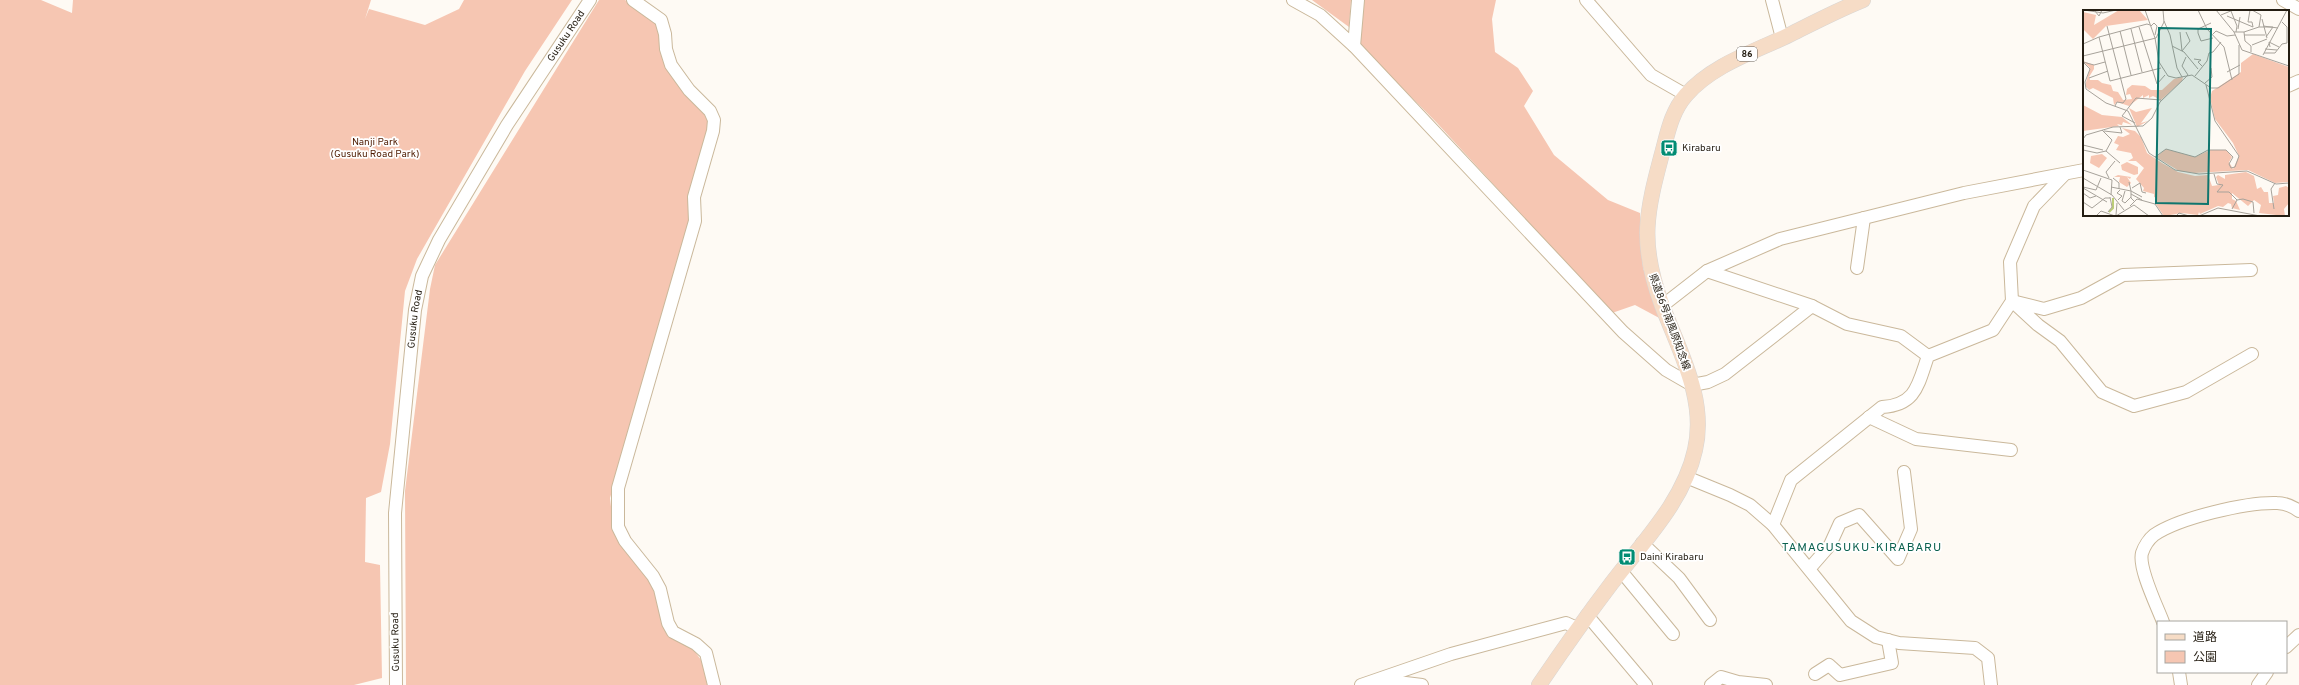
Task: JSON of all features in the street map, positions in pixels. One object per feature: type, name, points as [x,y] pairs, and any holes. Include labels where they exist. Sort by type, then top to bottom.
[{"type":"main road","name":"県道86号南風原知念線","points":[[1539,685],[1577,628],[1666,512],[1686,477],[1692,462],[1697,435],[1697,408],[1692,385],[1680,349],[1662,306],[1650,270],[1646,238],[1646,220],[1650,196],[1669,125],[1686,95],[1713,72],[1863,0]]},
{"type":"street","name":"Gusuku Road","points":[[396,685],[395,513],[415,310],[422,276],[439,240],[507,125],[590,0]]},
{"type":"street","points":[[633,0],[661,20],[665,34],[666,49],[671,65],[688,90],[710,111],[714,120],[713,131],[694,197],[695,220],[618,488],[618,527],[624,541],[653,576],[660,589],[668,623],[673,632],[696,644],[706,653],[714,685]]},
{"type":"street","points":[[1293,0],[1320,15],[1354,46],[1623,332],[1666,370],[1692,385],[1708,382],[1725,374],[1812,306]]},
{"type":"street","points":[[1354,46],[1358,0]]},
{"type":"street","points":[[1586,0],[1651,75],[1686,95]]},
{"type":"street","points":[[1772,0],[1782,38]]},
{"type":"street","points":[[2283,0],[2299,9]]},
{"type":"street","points":[[2289,86],[2299,81]]},
{"type":"street","points":[[1662,306],[1707,271],[1780,239],[1964,193],[2083,170]]},
{"type":"street","points":[[1928,356],[1992,330],[2012,301],[2010,262],[2034,206],[2064,175]]},
{"type":"street","points":[[1857,268],[1864,218]]},
{"type":"street","points":[[2012,301],[2044,309],[2081,298],[2123,275],[2251,270]]},
{"type":"street","points":[[1707,271],[1812,306],[1846,324],[1901,336],[1928,356]]},
{"type":"street","points":[[2012,301],[2038,326],[2060,340],[2102,392],[2134,406],[2186,392],[2252,354]]},
{"type":"street","points":[[1773,524],[1791,480],[1882,407],[1897,406],[1910,399],[1920,382],[1928,356]]},
{"type":"street","points":[[1869,417],[1916,439],[2011,450]]},
{"type":"street","points":[[1810,568],[1830,545],[1840,524],[1859,515],[1898,559],[1911,529],[1904,472]]},
{"type":"street","points":[[1686,477],[1730,494],[1750,505],[1773,524],[1810,568],[1851,621],[1876,637],[1899,643],[1975,648],[1988,658],[1991,685]]},
{"type":"street","points":[[2163,621],[2142,564],[2142,554],[2153,536],[2198,517],[2248,506],[2277,503],[2290,505],[2299,511]]},
{"type":"street","points":[[1642,544],[1679,578],[1710,620]]},
{"type":"street","points":[[1621,571],[1673,634]]},
{"type":"street","points":[[1587,615],[1646,685]]},
{"type":"street","points":[[1360,685],[1451,654],[1566,623],[1577,628]]},
{"type":"street","points":[[2287,646],[2299,635]]},
{"type":"street","points":[[1815,674],[1829,665],[1840,675],[1892,663],[1888,640]]},
{"type":"street","points":[[2179,673],[2181,685]]},
{"type":"street","points":[[2258,685],[2266,673]]},
{"type":"street","points":[[1711,685],[1721,677],[1738,682],[1766,685]]},
{"type":"street","points":[[1378,680],[1422,685]]},
{"type":"green space","name":"Nanji Park (Gusuku Road Park)","points":[[0,0],[41,0],[72,13],[73,0],[371,0],[365,19],[369,9],[425,25],[459,9],[464,0],[572,0],[525,71],[417,259],[405,291],[390,444],[381,492],[366,498],[365,562],[380,565],[382,678],[354,685],[0,685]]},
{"type":"green space","points":[[599,0],[625,0],[657,22],[661,53],[681,88],[711,118],[691,214],[645,384],[610,498],[614,532],[656,587],[666,633],[692,648],[705,665],[707,685],[406,685],[405,491],[430,289],[435,265]]},
{"type":"green space","points":[[1312,0],[1351,0],[1349,27]]},
{"type":"green space","points":[[1364,0],[1496,0],[1492,19],[1495,52],[1518,68],[1533,91],[1524,106],[1554,155],[1608,200],[1640,213],[1643,268],[1663,320],[1635,305],[1612,313],[1437,123],[1359,44]]},
{"type":"place","name":"Kirabaru","points":[[1669,148]]},
{"type":"place","name":"Daini Kirabaru","points":[[1627,557]]},
{"type":"district","name":"TAMAGUSUKU-KIRABARU","points":[[1862,548]]}]
